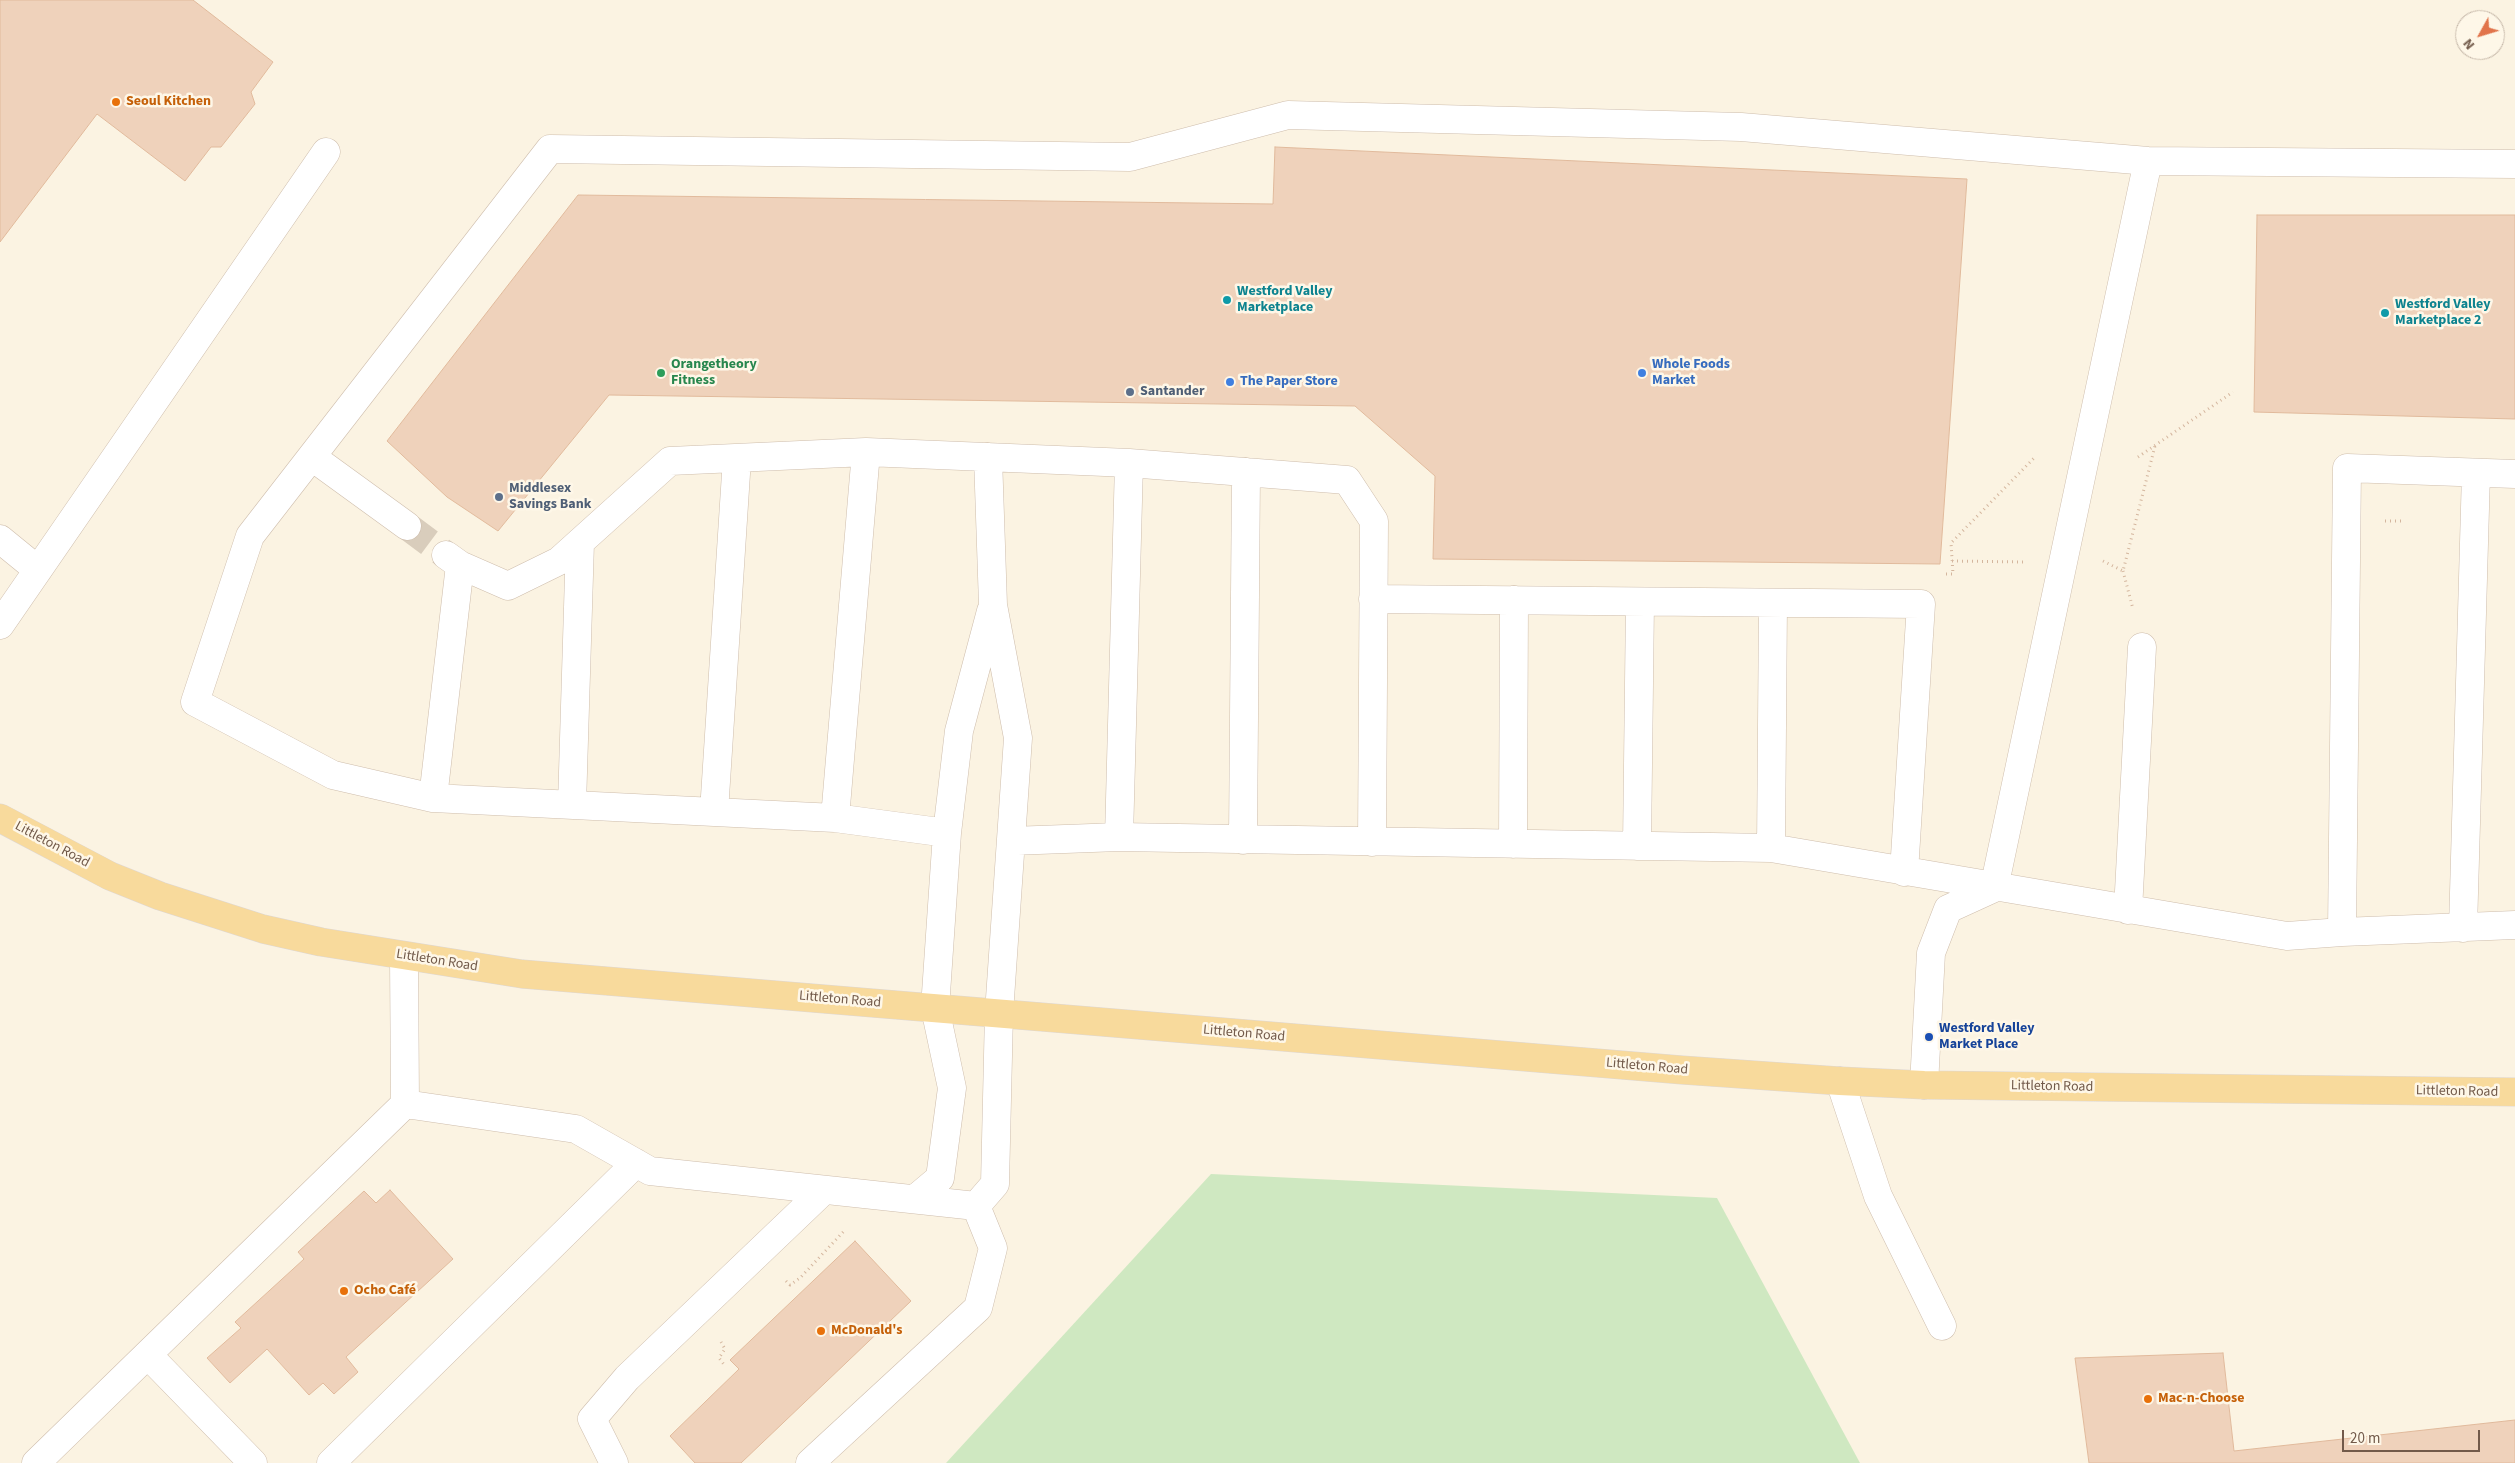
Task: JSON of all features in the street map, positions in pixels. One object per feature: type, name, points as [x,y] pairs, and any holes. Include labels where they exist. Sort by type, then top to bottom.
[{"type":"main road","name":"Littleton Road","points":[[0,818],[110,876],[160,896],[262,929],[404,956],[522,974],[1672,1069],[1840,1081],[1924,1085],[2515,1092]]},
{"type":"lane","points":[[948,834],[835,818],[433,798],[333,776],[195,702],[250,536],[550,149],[1130,157],[1288,115],[1741,127],[2148,161],[2515,164]]},
{"type":"lane","points":[[0,625],[326,152]]},
{"type":"lane","points":[[1994,888],[2148,161]]},
{"type":"lane","points":[[433,798],[453,560],[508,586],[560,561],[670,462],[866,452],[1129,464],[1347,480],[1374,521],[1372,842]]},
{"type":"lane","points":[[835,818],[866,452]]},
{"type":"lane","points":[[312,457],[407,526]]},
{"type":"lane","points":[[714,812],[737,458]]},
{"type":"lane","points":[[976,1206],[995,1184],[999,1013],[1018,738],[993,605],[988,458]]},
{"type":"lane","points":[[1119,837],[1129,464]]},
{"type":"lane","points":[[2342,932],[2348,468],[2515,474]]},
{"type":"lane","points":[[1243,840],[1246,472]]},
{"type":"lane","points":[[2463,928],[2476,473]]},
{"type":"lane","points":[[0,539],[38,570]]},
{"type":"lane","points":[[572,805],[580,542]]},
{"type":"lane","points":[[1373,599],[1921,604],[1904,872]]},
{"type":"lane","points":[[1513,844],[1514,600]]},
{"type":"lane","points":[[1637,846],[1640,602]]},
{"type":"lane","points":[[1771,848],[1773,603]]},
{"type":"lane","points":[[915,1199],[940,1178],[952,1088],[935,1008],[948,834],[959,730],[993,605]]},
{"type":"lane","points":[[2128,910],[2142,647]]},
{"type":"lane","points":[[1011,841],[1119,837],[1771,848],[1994,888],[2287,936],[2515,925]]},
{"type":"lane","points":[[1924,1085],[1932,953],[1948,910],[1994,888]]},
{"type":"lane","points":[[36,1463],[405,1104],[404,956]]},
{"type":"lane","points":[[1840,1081],[1878,1196],[1942,1326]]},
{"type":"lane","points":[[405,1104],[576,1129],[650,1171],[976,1206]]},
{"type":"lane","points":[[331,1463],[636,1163]]},
{"type":"lane","points":[[606,1459],[592,1419],[627,1378],[824,1190]]},
{"type":"lane","points":[[810,1463],[978,1308],[993,1248],[976,1206]]},
{"type":"lane","points":[[148,1355],[253,1463]]},
{"type":"path","points":[[2138,457],[2233,392]]},
{"type":"path","points":[[2097,558],[2124,571],[2155,446]]},
{"type":"path","points":[[1943,574],[1953,574],[1951,543],[2036,456]]},
{"type":"path","points":[[1952,562],[2025,562]]},
{"type":"green space","points":[[1211,1174],[1717,1198],[1860,1463],[946,1463]]},
{"type":"building","points":[[0,0],[193,0],[273,62],[251,92],[255,104],[221,147],[211,147],[185,181],[97,114],[0,242]]},
{"type":"building","name":"Westford Valley Marketplace","points":[[1275,147],[1967,179],[1940,564],[1433,559],[1435,476],[1355,406],[609,395],[498,531],[447,497],[387,441],[578,195],[1273,204]]},
{"type":"building","name":"Westford Valley Marketplace 2","points":[[2257,215],[2515,215],[2515,419],[2254,412]]},
{"type":"building","name":"Ocho Café","points":[[390,1190],[453,1259],[346,1357],[358,1372],[334,1394],[323,1383],[309,1395],[267,1349],[230,1383],[207,1358],[241,1328],[235,1322],[304,1259],[298,1252],[364,1191],[376,1203]]},
{"type":"building","name":"McDonald's","points":[[855,1241],[911,1301],[741,1463],[695,1463],[670,1436],[739,1369],[730,1360]]},
{"type":"building","points":[[2223,1353],[2234,1451],[2515,1420],[2515,1463],[2089,1463],[2075,1358]]},
{"type":"tunnel","points":[[407,526],[446,555]]},
{"type":"place","name":"Seoul Kitchen","points":[[116,102]]},
{"type":"place","name":"Westford Valley Marketplace","points":[[1227,300]]},
{"type":"place","name":"Westford Valley Marketplace 2","points":[[2385,313]]},
{"type":"place","name":"Orangetheory Fitness","points":[[661,373]]},
{"type":"place","name":"Whole Foods Market","points":[[1642,373]]},
{"type":"place","name":"The Paper Store","points":[[1230,382]]},
{"type":"place","name":"Santander","points":[[1130,392]]},
{"type":"place","name":"Middlesex Savings Bank","points":[[499,497]]},
{"type":"place","name":"Westford Valley Market Place","points":[[1929,1037]]},
{"type":"place","name":"Ocho Café","points":[[344,1291]]},
{"type":"place","name":"McDonald's","points":[[821,1331]]},
{"type":"place","name":"Mac-n-Choose","points":[[2148,1399]]}]
